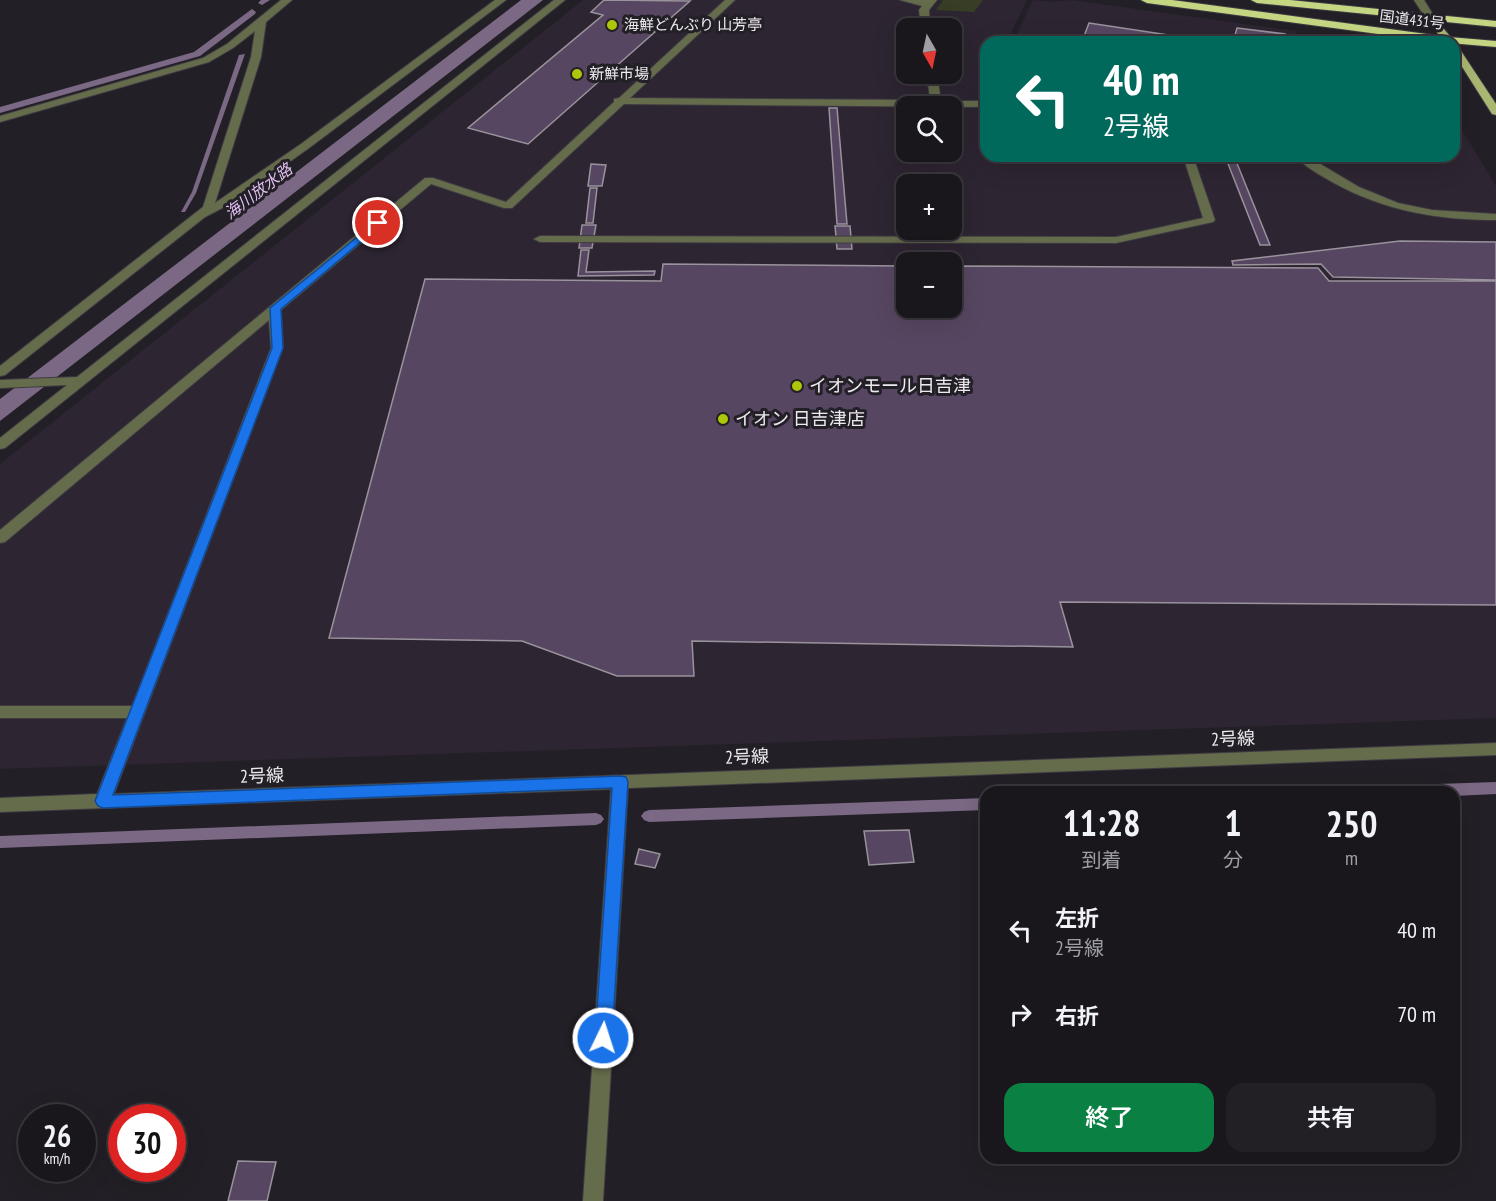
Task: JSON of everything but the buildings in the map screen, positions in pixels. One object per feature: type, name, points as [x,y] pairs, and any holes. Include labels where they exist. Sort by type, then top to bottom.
[{"type":"highway","name":"国道431号","points":[[1147,0],[1402,36]]},
{"type":"highway","name":"国道431号","points":[[1257,0],[1496,24]]},
{"type":"highway","name":"国道431号","points":[[1460,43],[1496,44]]},
{"type":"main road","points":[[1430,18],[1445,36]]},
{"type":"main road","points":[[1460,57],[1496,112]]},
{"type":"street","points":[[0,119],[206,60],[230,46],[286,0]]},
{"type":"street","points":[[200,216],[226,202],[261,177],[501,0]]},
{"type":"street","points":[[0,445],[560,0]]},
{"type":"street","points":[[0,538],[429,180],[508,206],[618,101],[730,0]]},
{"type":"street","points":[[905,0],[930,2]]},
{"type":"street","points":[[1419,0],[1430,18]]},
{"type":"street","points":[[925,18],[924,10],[930,2]]},
{"type":"street","points":[[0,372],[208,208],[256,57],[261,21]]},
{"type":"street","points":[[618,101],[896,104]]},
{"type":"street","points":[[962,104],[980,104]]},
{"type":"street","points":[[540,239],[1116,240],[1209,220],[1190,162]]},
{"type":"street","points":[[1307,162],[1377,201],[1417,213],[1464,218],[1496,218]]},
{"type":"street","points":[[103,801],[278,348],[276,308]]},
{"type":"street","points":[[0,384],[81,381]]},
{"type":"street","points":[[0,712],[137,712]]},
{"type":"street","name":"2号線","points":[[0,805],[1496,749]]},
{"type":"street","points":[[592,1201],[620,782]]},
{"type":"shaded area","points":[[521,0],[543,0],[0,421],[0,399]]},
{"type":"shaded area","name":"イオンモール日吉津","points":[[583,0],[1027,0],[1010,36],[980,36],[980,162],[1460,162],[1460,127],[1496,186],[1496,718],[0,769],[0,464]]},
{"type":"shaded area","points":[[1033,0],[1052,2],[1072,0],[1296,31],[1296,36],[1016,36]]},
{"type":"shaded area","points":[[245,54],[196,193],[185,212],[181,212],[192,192],[239,55]]},
{"type":"green space","points":[[943,0],[983,0],[974,12],[936,10]]},
{"type":"waterway","points":[[262,3],[266,0]]},
{"type":"waterway","points":[[0,110],[197,54],[252,12]]},
{"type":"waterway","points":[[1460,789],[1496,788]]},
{"type":"waterway","points":[[649,816],[980,804]]},
{"type":"waterway","points":[[0,842],[596,819]]},
{"type":"place","name":"海鮮どんぶり 山芳亭","points":[[612,25]]},
{"type":"place","name":"新鮮市場","points":[[577,74]]},
{"type":"place","name":"イオンモール日吉津","points":[[797,386]]},
{"type":"place","name":"イオン 日吉津店","points":[[723,419]]},
{"type":"route","points":[[378,223],[276,308],[278,348],[103,801],[620,782],[603,1038]]},
{"type":"water label","name":"海川放水路","points":[[258,191]]}]
